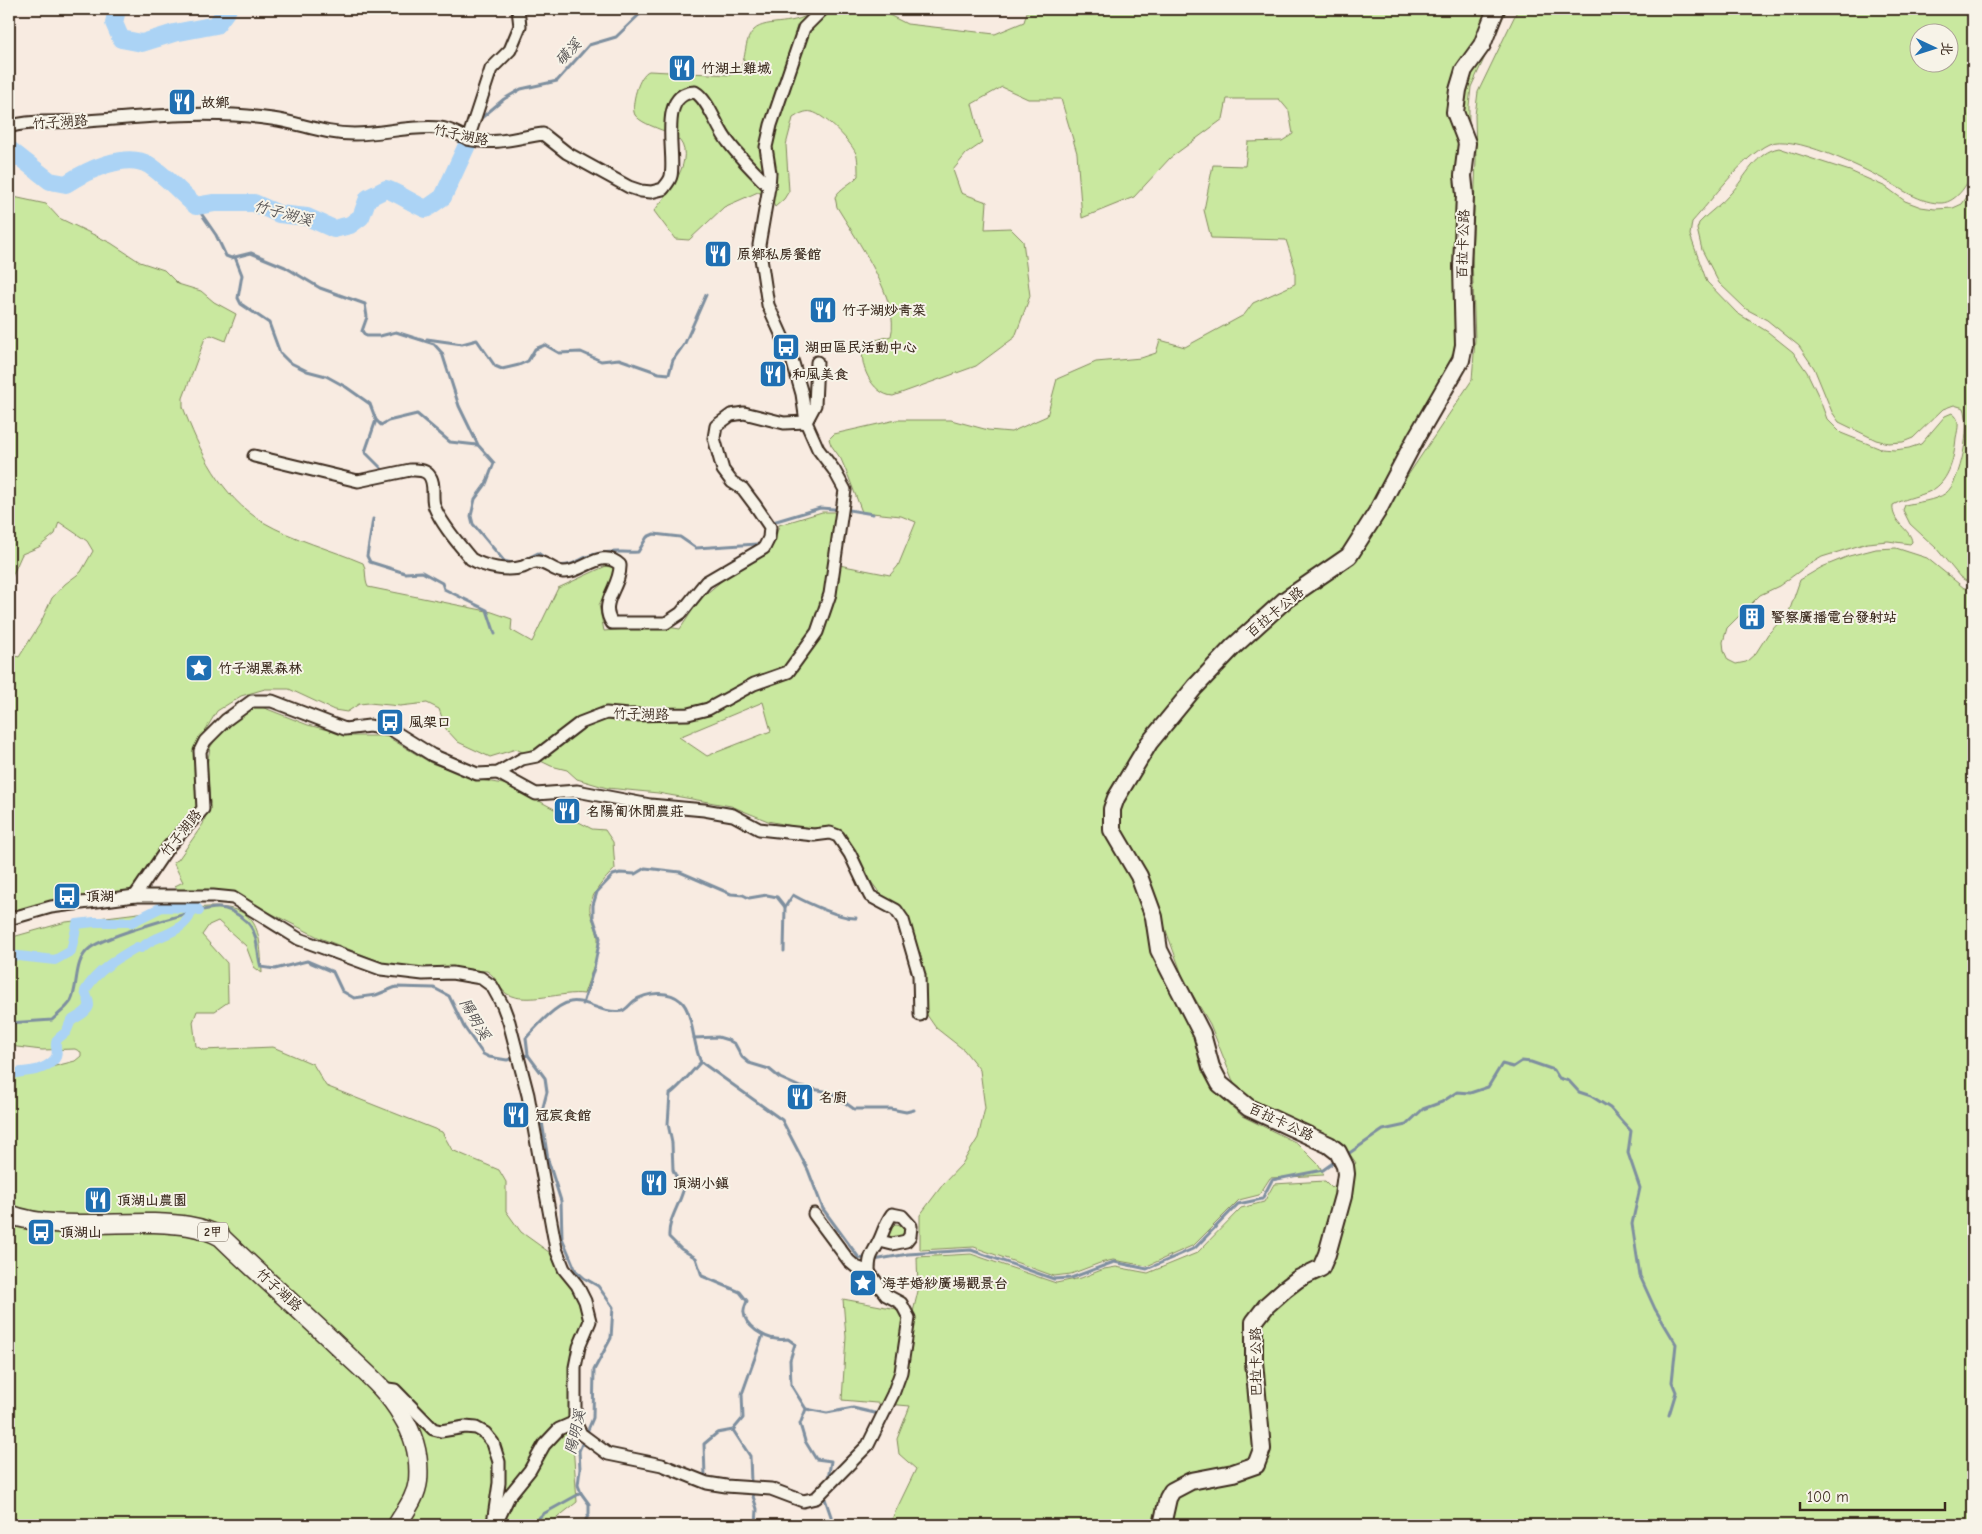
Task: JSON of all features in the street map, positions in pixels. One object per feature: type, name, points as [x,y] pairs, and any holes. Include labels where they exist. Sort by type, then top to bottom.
[{"type":"main road","name":"百拉卡公路","points":[[1329,1145],[1249,1108],[1220,1084],[1211,1066],[1202,1034],[1159,950],[1154,917],[1139,876],[1112,830],[1112,809],[1116,798],[1149,743],[1195,687],[1234,647],[1285,600],[1349,556],[1377,512],[1416,438],[1461,360],[1464,345],[1462,267],[1465,195],[1462,176],[1467,143],[1455,112],[1458,90],[1464,70],[1482,45],[1496,9]]},
{"type":"main road","name":"巴拉卡公路","points":[[1162,1525],[1168,1498],[1172,1491],[1191,1481],[1233,1473],[1256,1465],[1262,1449],[1254,1362],[1254,1322],[1267,1305],[1285,1289],[1298,1279],[1321,1268],[1327,1254],[1343,1196],[1346,1174],[1345,1166],[1338,1152],[1329,1145]]},
{"type":"main road","name":"竹子湖路","points":[[9,1214],[42,1222],[72,1224],[168,1224],[198,1227],[221,1237],[301,1310],[380,1388],[402,1414],[413,1437],[417,1454],[418,1480],[412,1501],[397,1525]]},
{"type":"street","points":[[468,139],[491,69],[510,50],[520,26],[518,9]]},
{"type":"street","name":"竹子湖路","points":[[136,896],[169,846],[203,809],[200,751],[205,741],[226,720],[252,701],[272,701],[345,729],[369,726],[392,730],[432,755],[477,774],[498,773],[522,758],[537,756],[580,723],[606,713],[629,716],[688,714],[708,709],[754,684],[788,672],[817,632],[830,594],[845,490],[834,470],[818,449],[806,422],[802,394],[791,356],[768,305],[759,245],[769,187],[770,173],[766,147],[771,125],[804,28],[823,9]]},
{"type":"street","name":"竹子湖路","points":[[10,125],[160,115],[224,116],[273,119],[326,132],[354,134],[381,133],[415,127],[442,128],[468,139],[498,142],[543,134],[567,153],[622,183],[641,191],[651,192],[662,189],[671,177],[670,137],[676,100],[682,94],[695,92],[703,96],[714,121],[728,143],[769,187]]},
{"type":"street","points":[[254,456],[358,481],[410,470],[425,472],[429,475],[432,482],[434,507],[471,559],[480,564],[512,569],[538,562],[562,572],[574,570],[605,558],[614,560],[620,565],[621,574],[606,608],[607,616],[612,623],[619,625],[666,623],[681,614],[706,582],[764,548],[769,538],[770,527],[756,504],[743,489],[732,482],[723,470],[714,438],[716,426],[731,415],[744,413],[784,423],[806,422],[815,405],[817,362]]},
{"type":"street","points":[[498,773],[536,794],[577,791],[650,805],[733,814],[759,829],[814,834],[830,833],[838,836],[850,854],[870,896],[896,910],[903,920],[919,975],[920,1015]]},
{"type":"street","points":[[9,919],[51,907],[136,896],[214,896],[233,898],[299,938],[381,969],[423,974],[452,973],[481,978],[492,986],[503,1006],[528,1095],[556,1249],[564,1268],[577,1285],[585,1301],[590,1321],[579,1347],[574,1367],[575,1422],[585,1437],[608,1454],[662,1465],[707,1483],[771,1489],[803,1501],[816,1498],[868,1445],[893,1394],[901,1372],[909,1318],[901,1303],[886,1295],[870,1265]]},
{"type":"street","points":[[814,1214],[849,1261],[856,1267],[870,1265]]},
{"type":"street","points":[[870,1265],[880,1241]]},
{"type":"street","points":[[380,1388],[395,1390],[433,1428],[441,1431],[465,1427],[476,1428],[485,1433],[493,1444],[499,1462],[499,1483],[493,1523],[497,1522],[509,1496],[530,1470],[544,1445],[559,1429],[575,1422]]},
{"type":"green space","points":[[816,9],[877,9],[907,24],[995,34],[1024,22],[1028,9],[1507,9],[1471,87],[1469,106],[1466,365],[1462,377],[1374,510],[1331,565],[1212,662],[1113,799],[1131,873],[1195,1033],[1208,1073],[1224,1100],[1242,1116],[1297,1143],[1319,1165],[1324,1175],[1270,1178],[1259,1195],[1239,1200],[1194,1245],[1147,1266],[1113,1260],[1071,1274],[1054,1276],[974,1247],[920,1250],[920,1215],[944,1183],[962,1164],[978,1138],[985,1108],[980,1070],[964,1050],[936,1028],[920,1005],[916,951],[903,910],[882,896],[845,838],[837,830],[824,827],[807,829],[768,821],[731,806],[658,793],[607,788],[577,779],[567,770],[551,766],[516,749],[490,757],[458,742],[446,729],[439,709],[427,703],[400,706],[359,704],[347,712],[334,710],[289,689],[265,689],[241,696],[217,711],[194,749],[198,786],[198,801],[195,810],[164,842],[151,864],[129,891],[48,902],[9,914],[9,654],[19,657],[40,624],[52,598],[65,584],[81,572],[93,551],[87,541],[59,522],[55,534],[39,547],[22,554],[9,583],[9,196],[46,204],[59,218],[111,243],[140,262],[164,270],[178,284],[201,291],[214,302],[236,314],[226,341],[211,335],[205,338],[183,398],[183,407],[196,440],[213,471],[223,486],[248,512],[287,534],[363,563],[368,587],[492,612],[512,619],[511,630],[532,642],[558,588],[606,566],[614,568],[615,573],[599,605],[604,631],[661,626],[680,629],[700,599],[725,578],[752,563],[774,543],[779,525],[822,512],[834,512],[837,515],[830,550],[839,565],[890,575],[898,566],[916,522],[901,516],[862,512],[841,459],[831,445],[829,439],[834,434],[896,420],[951,420],[988,430],[1011,432],[1047,416],[1057,379],[1096,362],[1141,358],[1156,353],[1160,340],[1185,347],[1244,315],[1253,303],[1295,284],[1295,268],[1286,240],[1211,238],[1204,210],[1213,165],[1245,166],[1248,142],[1282,141],[1293,134],[1289,111],[1279,99],[1227,99],[1223,119],[1170,158],[1134,197],[1082,218],[1077,153],[1061,99],[1028,99],[1002,87],[972,104],[982,143],[966,154],[953,170],[961,193],[987,202],[985,229],[1010,228],[1023,241],[1030,296],[1015,337],[976,366],[893,396],[885,394],[878,390],[868,376],[864,368],[863,351],[865,343],[891,336],[892,322],[889,306],[883,288],[865,252],[837,207],[835,197],[858,176],[857,156],[844,137],[824,118],[818,114],[807,112],[793,118],[786,145],[789,191],[784,199],[775,207],[771,199],[758,192],[724,207],[689,240],[675,239],[654,211],[673,186],[683,165],[684,154],[682,145],[674,136],[640,120],[635,115],[636,91],[645,73],[649,71],[730,75],[741,67],[747,42],[754,30],[766,24],[791,21],[808,15]],"holes":[[[763,702],[771,731],[707,756],[679,737]]]},
{"type":"green space","points":[[1518,9],[1973,9],[1974,163],[1966,185],[1953,199],[1942,203],[1926,201],[1859,167],[1826,153],[1793,143],[1779,142],[1769,144],[1759,150],[1738,168],[1692,222],[1690,235],[1707,282],[1737,313],[1768,332],[1793,352],[1807,372],[1827,419],[1841,433],[1881,449],[1895,450],[1921,444],[1945,416],[1952,413],[1958,421],[1952,463],[1945,478],[1934,489],[1893,505],[1895,517],[1911,537],[1912,542],[1910,544],[1888,541],[1867,543],[1822,557],[1779,586],[1760,595],[1727,628],[1723,642],[1728,660],[1736,664],[1746,662],[1756,653],[1768,634],[1789,612],[1800,580],[1822,567],[1849,556],[1876,549],[1896,548],[1927,558],[1964,588],[1973,588],[1973,1525],[889,1525],[916,1469],[899,1454],[897,1439],[910,1406],[842,1400],[846,1337],[843,1299],[913,1312],[918,1291],[917,1257],[971,1254],[1056,1283],[1081,1278],[1104,1269],[1116,1267],[1148,1273],[1197,1253],[1241,1208],[1264,1202],[1274,1184],[1325,1181],[1332,1188],[1356,1163],[1344,1146],[1247,1101],[1235,1086],[1210,1024],[1184,980],[1152,892],[1118,826],[1116,813],[1146,757],[1196,692],[1247,641],[1332,573],[1386,508],[1472,380],[1475,340],[1472,257],[1476,161],[1475,115],[1478,92]]},
{"type":"green space","points":[[1779,148],[1850,171],[1886,187],[1905,201],[1921,207],[1935,209],[1953,208],[1962,204],[1973,188],[1973,580],[1966,581],[1960,577],[1936,548],[1910,524],[1903,510],[1905,505],[1942,496],[1951,487],[1963,453],[1966,427],[1964,408],[1954,405],[1943,409],[1913,438],[1903,442],[1888,443],[1876,440],[1839,422],[1832,412],[1814,368],[1799,346],[1767,320],[1746,309],[1719,283],[1702,250],[1697,229],[1699,223],[1727,197],[1764,154]]},
{"type":"green space","points":[[262,707],[308,725],[351,736],[386,736],[431,763],[480,780],[509,785],[592,829],[605,830],[613,842],[615,869],[598,888],[590,906],[598,943],[594,966],[584,994],[534,998],[515,997],[504,992],[493,976],[487,971],[408,967],[384,963],[320,938],[235,895],[221,891],[178,890],[175,886],[183,882],[173,862],[178,860],[203,824],[210,803],[207,765],[210,748],[215,740],[249,708]]},
{"type":"green space","points":[[209,907],[238,911],[247,916],[253,923],[258,933],[260,944],[262,973],[254,967],[246,946],[218,921],[209,925],[202,935],[227,963],[228,1002],[215,1011],[197,1011],[193,1022],[196,1046],[203,1050],[273,1047],[313,1064],[326,1086],[442,1132],[452,1150],[499,1170],[506,1182],[506,1211],[521,1232],[553,1255],[580,1303],[584,1317],[575,1346],[571,1415],[577,1502],[548,1525],[9,1525],[9,1080],[24,1074],[75,1061],[81,1056],[81,1052],[75,1049],[42,1050],[9,1046],[9,938],[66,922],[170,909]]},
{"type":"green space","points":[[896,1224],[904,1232],[896,1240],[888,1232]]},
{"type":"waterway","points":[[117,9],[114,23],[121,39],[142,43],[174,33],[216,25],[228,9]]},
{"type":"waterway","name":"磺溪","points":[[479,120],[504,99],[521,89],[557,81],[589,45],[616,37],[645,9]]},
{"type":"waterway","name":"竹子湖溪","points":[[9,149],[50,181],[66,184],[106,164],[129,160],[140,161],[161,174],[196,206],[214,203],[254,203],[279,214],[307,217],[334,229],[350,225],[361,217],[368,198],[386,189],[426,209],[443,197],[467,145]]},
{"type":"waterway","points":[[196,206],[216,235],[226,256],[231,258],[251,253],[285,267],[320,288],[365,304],[367,317],[362,331],[366,336],[380,336],[396,332],[434,344],[442,353],[459,406],[478,445],[494,463],[486,484],[475,499],[471,516],[473,524],[504,561],[516,564],[538,553],[551,562],[562,566],[598,553],[638,552],[647,537],[654,534],[680,537],[696,548],[757,544]]},
{"type":"waterway","points":[[235,257],[242,275],[238,298],[241,304],[269,323],[280,353],[289,362],[307,371],[326,376],[370,404],[376,420],[365,452],[381,468]]},
{"type":"waterway","points":[[427,339],[462,344],[477,340],[495,366],[502,369],[528,361],[535,349],[545,345],[559,353],[581,352],[601,361],[619,359],[659,373],[669,374],[673,360],[685,343],[706,295]]},
{"type":"waterway","points":[[376,420],[381,425],[388,421],[417,414],[450,442],[477,445]]},
{"type":"waterway","points":[[773,522],[820,508],[834,509]]},
{"type":"waterway","points":[[849,510],[873,514]]},
{"type":"waterway","points":[[373,519],[367,556],[370,562],[405,573],[422,572],[442,583],[444,589],[487,610],[495,634]]},
{"type":"waterway","points":[[583,1004],[594,968],[600,938],[593,917],[593,905],[597,892],[613,875],[620,873],[635,874],[645,868],[680,872],[731,894],[743,895],[749,898],[767,895],[777,897],[785,907],[793,895],[834,913],[856,918]]},
{"type":"waterway","points":[[9,955],[55,960],[71,951],[77,924],[132,922],[162,907],[189,908]]},
{"type":"waterway","points":[[784,951],[785,907]]},
{"type":"waterway","points":[[191,908],[197,908],[199,911]]},
{"type":"waterway","name":"陽明溪","points":[[9,1023],[52,1020],[65,1009],[73,995],[81,960],[90,948],[99,943],[153,924],[218,908],[233,912],[243,918],[250,926],[255,936],[261,967],[275,969],[307,961],[333,972],[342,991],[354,998],[376,995],[396,987],[434,988],[449,996],[464,1027],[483,1054],[507,1060],[528,1055],[545,1078],[547,1092],[541,1115],[548,1160],[561,1201],[562,1238],[576,1271],[598,1286],[613,1307],[611,1338],[594,1370],[593,1418],[579,1451],[580,1469],[578,1485],[589,1504],[589,1514],[583,1525]]},
{"type":"waterway","points":[[9,1076],[32,1071],[52,1062],[57,1055],[57,1040],[66,1032],[71,1021],[84,1013],[88,1008],[89,1002],[85,991],[95,977],[130,951],[137,947],[141,948],[181,926],[191,913]]},
{"type":"waterway","points":[[528,1055],[526,1038],[546,1017],[564,1004],[575,1001],[615,1012],[622,1011],[639,998],[651,994],[664,994],[676,997],[685,1006],[688,1013],[701,1062],[782,1120],[808,1170],[823,1209],[859,1258],[868,1259]]},
{"type":"waterway","points":[[694,1038],[718,1037],[728,1040],[735,1044],[742,1057],[749,1063],[769,1069],[780,1078],[800,1087],[830,1092],[854,1109],[891,1109],[906,1112],[914,1110]]},
{"type":"waterway","points":[[1345,1156],[1383,1130],[1406,1125],[1423,1109],[1442,1102],[1457,1092],[1470,1093],[1488,1087],[1502,1064],[1513,1067],[1522,1061],[1531,1062],[1554,1070],[1559,1078],[1569,1081],[1579,1092],[1591,1096],[1610,1108],[1631,1131],[1628,1153],[1640,1188],[1632,1224],[1640,1276],[1655,1309],[1676,1344],[1672,1382],[1676,1392],[1669,1415]]},
{"type":"waterway","points":[[701,1062],[670,1094],[668,1124],[672,1143],[673,1170],[683,1191],[672,1219],[669,1237],[681,1249],[696,1258],[702,1276],[740,1292],[747,1301],[744,1313],[751,1327],[771,1338],[788,1339],[795,1344],[790,1360],[791,1385],[806,1409],[827,1413],[853,1408],[879,1414]]},
{"type":"waterway","points":[[874,1260],[908,1254],[971,1250],[1054,1279],[1071,1278],[1114,1262],[1147,1269],[1195,1248],[1238,1204],[1262,1199],[1272,1180],[1323,1170],[1337,1160]]},
{"type":"waterway","points":[[705,1477],[704,1444],[717,1433],[733,1430],[743,1418],[742,1394],[763,1335]]},
{"type":"waterway","points":[[806,1409],[800,1424],[805,1441],[816,1459],[831,1461],[828,1479]]},
{"type":"waterway","points":[[733,1430],[750,1456],[751,1483]]},
{"type":"waterway","points":[[751,1490],[757,1509],[756,1525]]},
{"type":"waterway","points":[[531,1525],[543,1514],[581,1493]]},
{"type":"waterway","points":[[824,1496],[834,1525]]},
{"type":"place","name":"竹湖土雞城","points":[[682,68]]},
{"type":"place","name":"故鄉","points":[[182,102]]},
{"type":"place","name":"原鄉私房餐館","points":[[718,254]]},
{"type":"place","name":"竹子湖炒青菜","points":[[823,310]]},
{"type":"place","name":"湖田區民活動中心","points":[[786,347]]},
{"type":"place","name":"和風美食","points":[[773,374]]},
{"type":"place","name":"警察廣播電台發射站","points":[[1752,617]]},
{"type":"place","name":"竹子湖黑森林","points":[[199,668]]},
{"type":"place","name":"風架口","points":[[390,722]]},
{"type":"place","name":"名陽匍休閒農莊","points":[[567,811]]},
{"type":"place","name":"頂湖","points":[[67,896]]},
{"type":"place","name":"名廚","points":[[800,1097]]},
{"type":"place","name":"冠宸食館","points":[[516,1115]]},
{"type":"place","name":"頂湖小鎮","points":[[654,1183]]},
{"type":"place","name":"頂湖山農園","points":[[98,1200]]},
{"type":"place","name":"頂湖山","points":[[41,1232]]},
{"type":"place","name":"海芋婚紗廣場觀景台","points":[[863,1283]]}]
